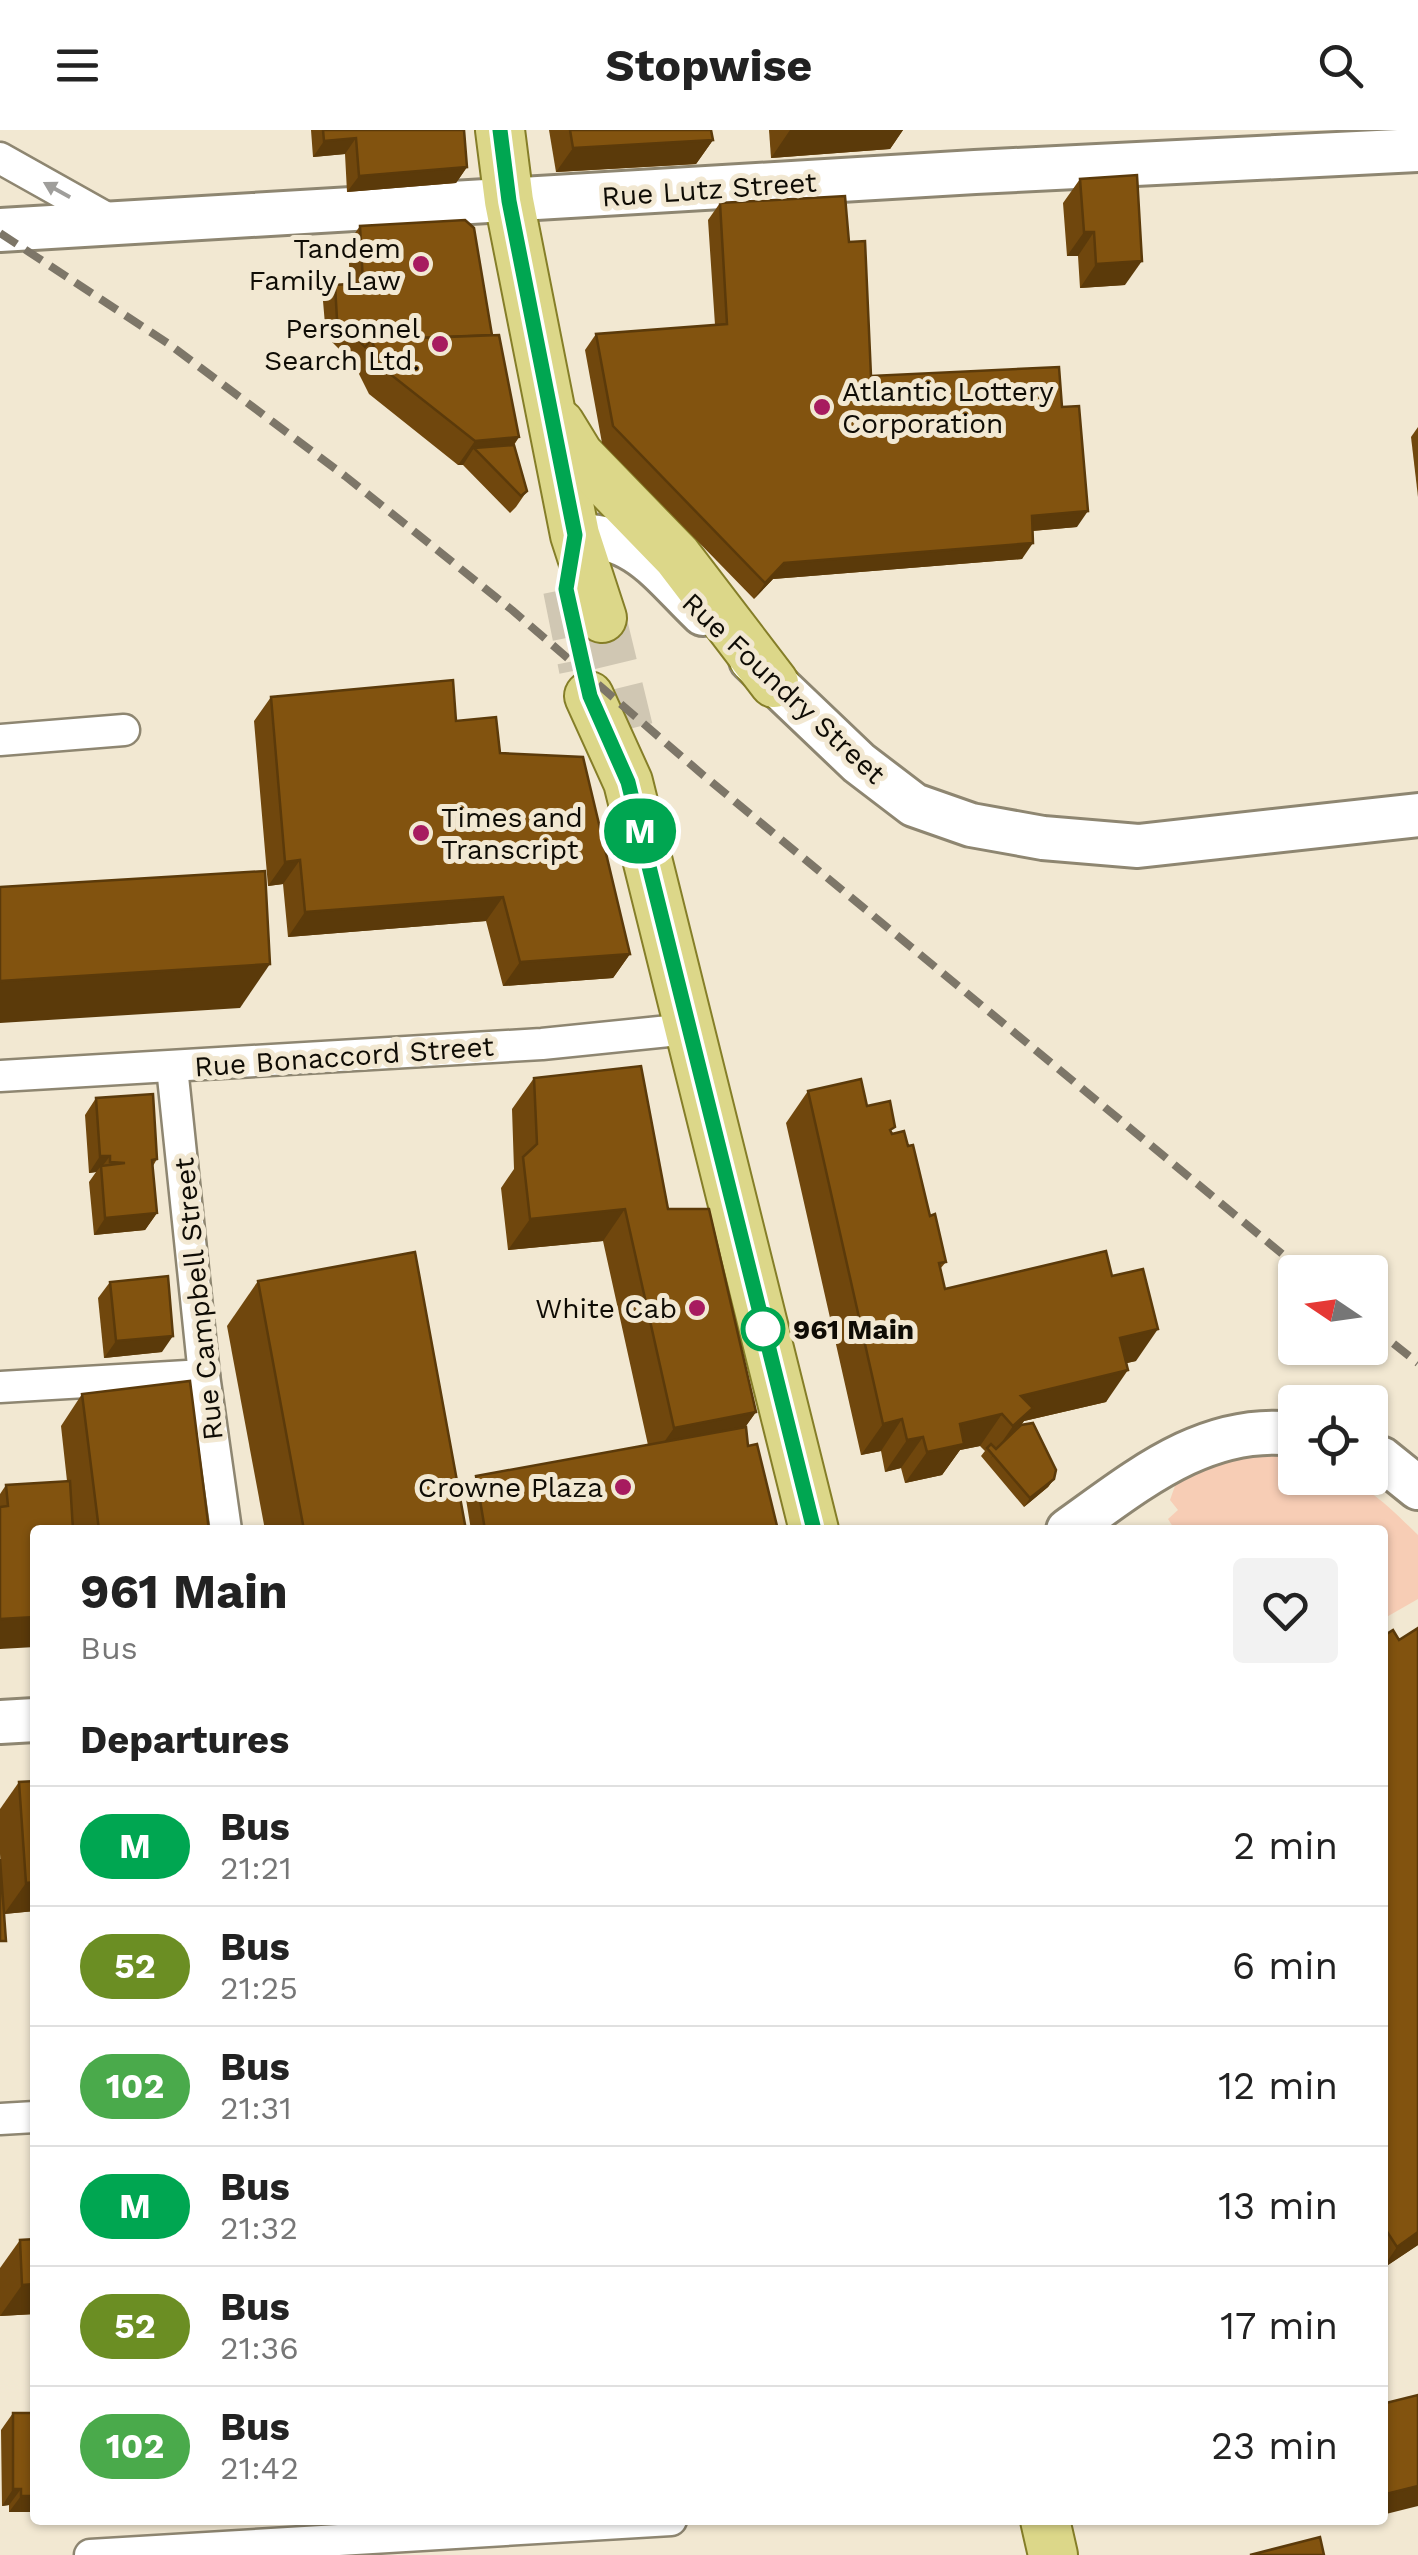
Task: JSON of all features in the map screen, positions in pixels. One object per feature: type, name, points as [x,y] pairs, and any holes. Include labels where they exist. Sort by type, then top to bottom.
[{"type":"main road","points":[[500,130],[509,201],[575,535],[584,603]]},
{"type":"main road","points":[[547,393],[579,456],[677,556],[774,683]]},
{"type":"main road","points":[[590,696],[628,782],[813,1525]]},
{"type":"main road","points":[[628,782],[629,730]]},
{"type":"main road","points":[[1046,2525],[1052,2555]]},
{"type":"street","name":"Rue Lutz Street","points":[[0,230],[1418,150]]},
{"type":"street","points":[[0,158],[114,222]]},
{"type":"street","name":"Rue Foundry Street","points":[[575,535],[616,540],[636,551],[859,763],[914,805],[972,825],[1043,838],[1138,846],[1418,815]]},
{"type":"street","points":[[0,740],[124,730]]},
{"type":"street","name":"Rue Bonaccord Street","points":[[0,1076],[542,1044],[688,1029]]},
{"type":"street","name":"Rue Campbell Street","points":[[172,1067],[204,1375],[225,1525]]},
{"type":"street","points":[[0,1387],[204,1375]]},
{"type":"street","points":[[1075,1525],[1146,1475],[1199,1446],[1235,1436],[1278,1435]]},
{"type":"street","points":[[1388,1464],[1418,1488]]},
{"type":"street","points":[[0,1722],[30,1720]]},
{"type":"street","points":[[0,2118],[30,2117]]},
{"type":"street","points":[[90,2555],[587,2525]]},
{"type":"shaded area","points":[[1278,1452],[1278,1495],[1374,1495],[1418,1535],[1418,1599],[1388,1616],[1388,1525],[1172,1525],[1168,1519],[1178,1510],[1170,1500],[1176,1483],[1205,1466]]},
{"type":"building","points":[[323,130],[464,130],[467,167],[359,176],[356,138],[324,141]]},
{"type":"building","points":[[570,130],[711,130],[713,140],[573,148]]},
{"type":"building","points":[[1137,175],[1142,261],[1096,264],[1094,232],[1084,232],[1080,179]]},
{"type":"building","name":"Atlantic Lottery Corporation","points":[[845,196],[849,242],[865,241],[871,376],[1059,367],[1062,407],[1079,406],[1088,511],[1032,516],[1033,543],[784,563],[765,583],[613,426],[596,334],[727,324],[720,203]]},
{"type":"building","points":[[465,220],[474,228],[492,335],[371,340],[365,347],[337,319],[335,285],[363,283],[360,226]]},
{"type":"building","points":[[499,335],[519,437],[475,441],[385,370],[371,340]]},
{"type":"building","points":[[514,445],[527,491],[521,496],[474,448]]},
{"type":"building","name":"Times and Transcript","points":[[453,680],[456,721],[496,717],[500,753],[583,757],[630,954],[520,962],[503,897],[305,912],[300,860],[285,862],[271,697]]},
{"type":"building","points":[[265,871],[270,964],[0,981],[0,887]]},
{"type":"building","points":[[641,1066],[668,1209],[709,1209],[756,1412],[674,1428],[625,1209],[530,1219],[523,1157],[537,1144],[534,1078]]},
{"type":"building","points":[[861,1079],[867,1106],[890,1101],[895,1127],[890,1130],[892,1134],[904,1131],[908,1146],[913,1145],[946,1262],[939,1263],[945,1289],[1106,1251],[1112,1276],[1143,1269],[1158,1329],[1120,1338],[1128,1370],[1021,1396],[1033,1408],[1013,1426],[1002,1414],[960,1424],[964,1444],[927,1452],[923,1437],[907,1440],[902,1419],[883,1424],[808,1091]]},
{"type":"building","points":[[153,1094],[157,1159],[152,1160],[157,1213],[105,1218],[101,1166],[125,1163],[110,1162],[110,1156],[100,1156],[96,1098]]},
{"type":"building","points":[[415,1252],[465,1525],[303,1525],[258,1281]]},
{"type":"building","points":[[168,1276],[173,1336],[116,1341],[110,1282]]},
{"type":"building","points":[[190,1381],[208,1525],[98,1525],[82,1394]]},
{"type":"building","points":[[1033,1423],[1056,1470],[1054,1479],[1030,1498],[987,1448],[991,1444],[996,1449],[1021,1425]]},
{"type":"building","name":"Crowne Plaza","points":[[746,1427],[748,1446],[757,1444],[777,1525],[484,1525],[476,1476]]},
{"type":"building","points":[[70,1481],[73,1525],[30,1525],[30,1617],[0,1619],[0,1507],[8,1506],[6,1485]]},
{"type":"building","points":[[1418,1628],[1418,2232],[1397,2247],[1388,2233],[1388,1633],[1393,1630],[1399,1640]]},
{"type":"building","points":[[30,1781],[30,1883],[26,1883],[19,1782]]},
{"type":"building","points":[[0,1859],[6,1941],[0,1941]]},
{"type":"building","points":[[30,2239],[30,2284],[22,2285],[20,2240]]},
{"type":"building","points":[[1418,2395],[1418,2486],[1388,2494],[1388,2402]]},
{"type":"building","points":[[13,2413],[30,2413],[30,2496],[21,2496],[21,2489],[13,2489]]},
{"type":"building","points":[[1320,2537],[1324,2555],[1250,2555]]},
{"type":"tunnel","points":[[567,589],[583,669]]},
{"type":"tunnel","points":[[602,618],[629,729]]},
{"type":"railway","points":[[0,233],[169,344],[345,476],[512,610],[703,775],[1283,1255]]},
{"type":"railway","points":[[1388,1339],[1418,1363]]},
{"type":"bus line","name":"M","points":[[500,130],[509,201],[575,535],[566,589],[590,696],[628,782],[813,1525]]},
{"type":"place","name":"Tandem Family Law","points":[[421,264]]},
{"type":"place","name":"Personnel Search Ltd.","points":[[440,344]]},
{"type":"place","name":"Atlantic Lottery Corporation","points":[[822,407]]},
{"type":"place","name":"Times and Transcript","points":[[421,833]]},
{"type":"place","name":"White Cab","points":[[697,1308]]},
{"type":"place","name":"961 Main","points":[[763,1329]]},
{"type":"place","name":"Crowne Plaza","points":[[623,1487]]}]
